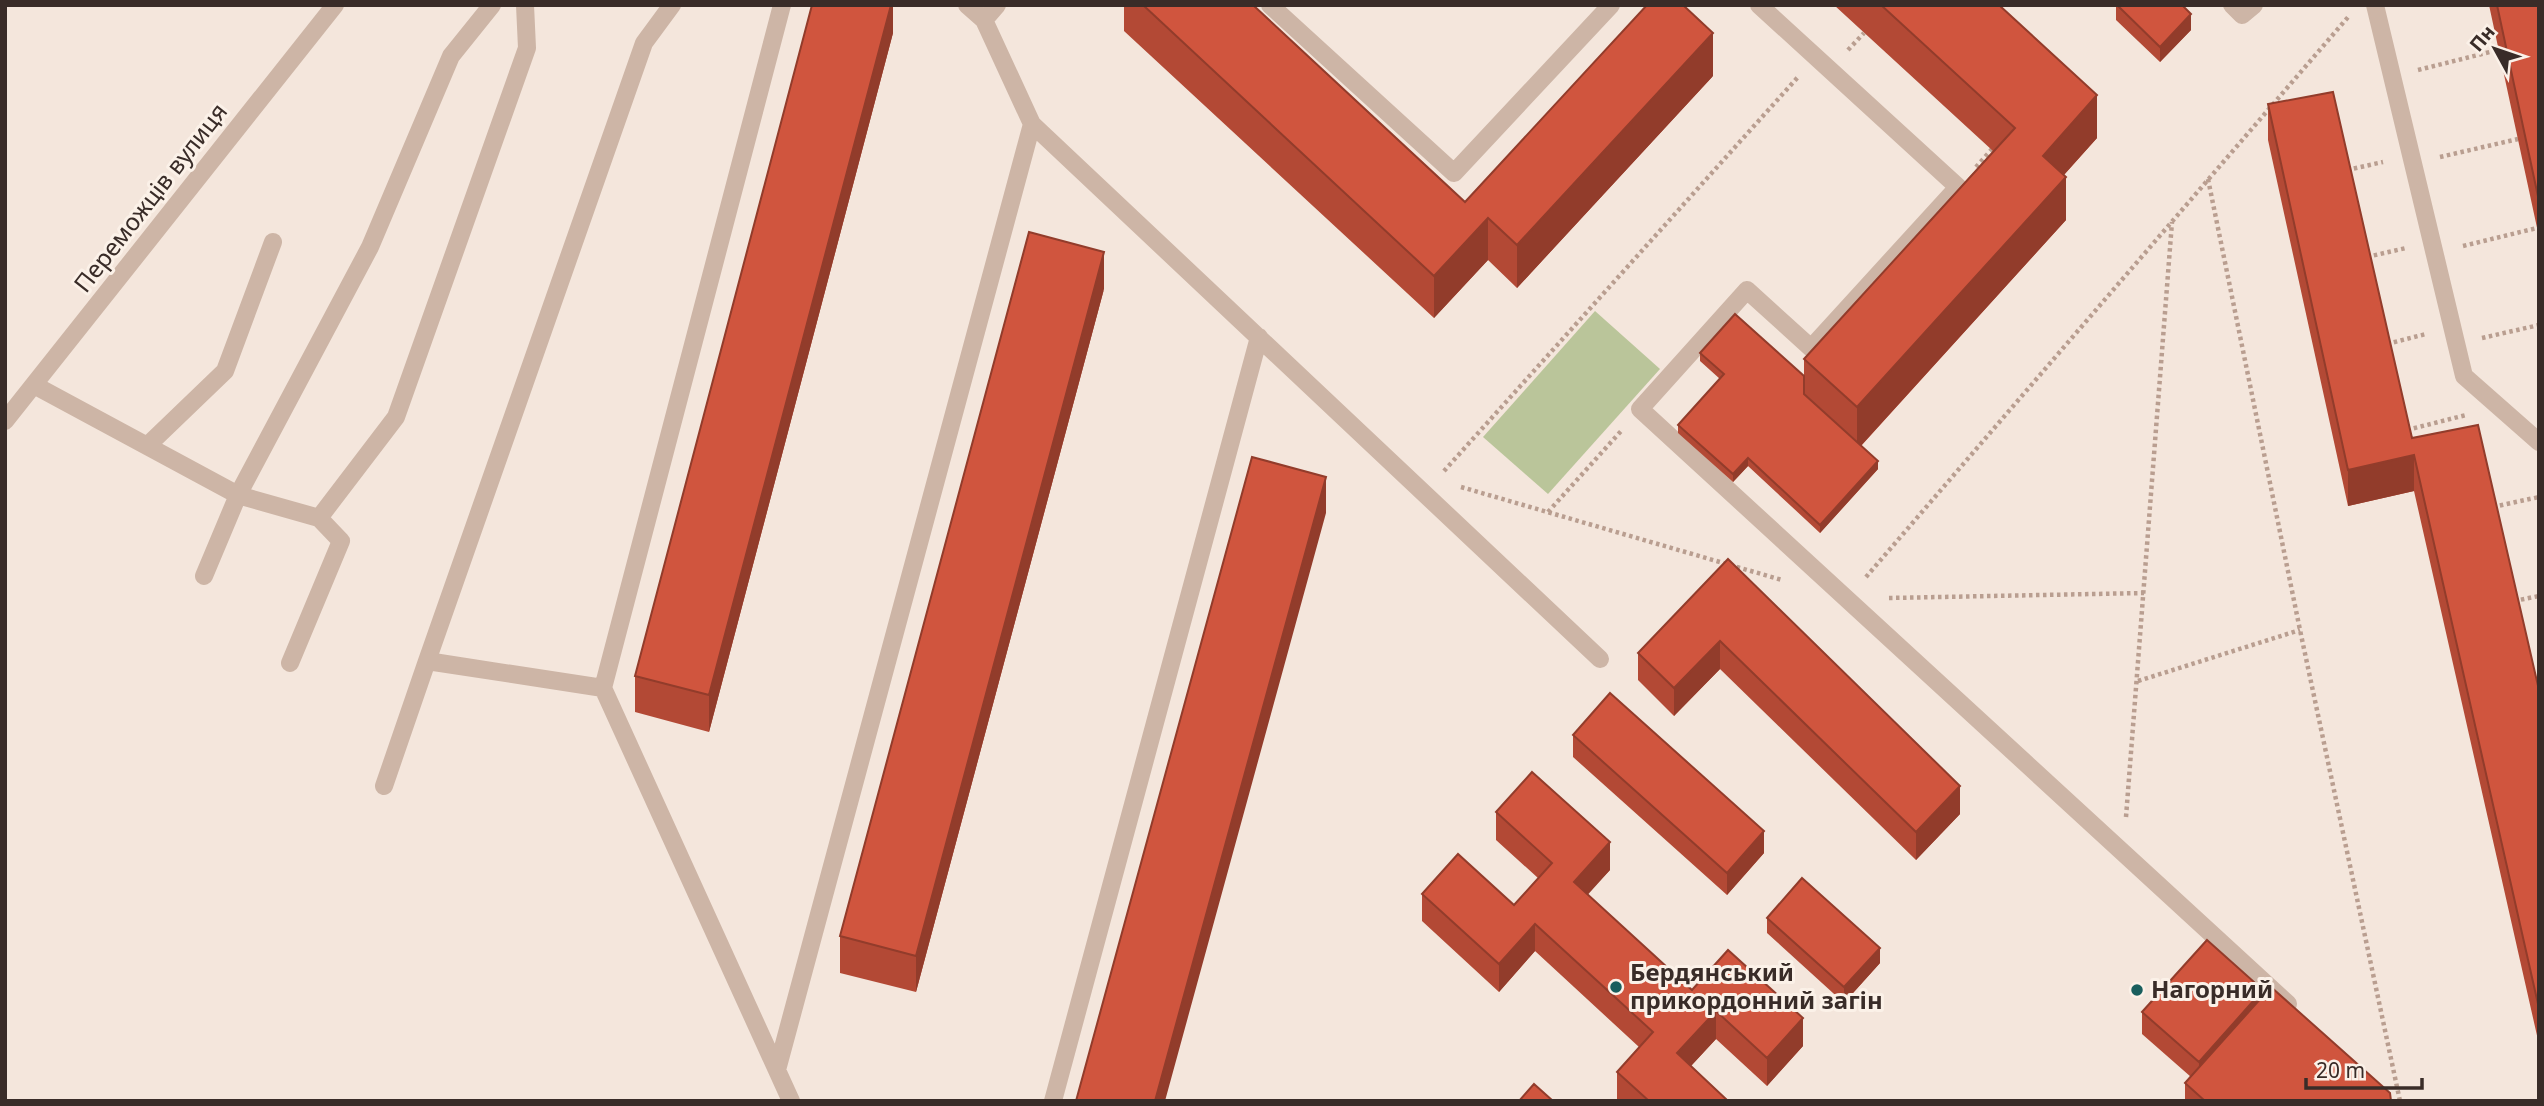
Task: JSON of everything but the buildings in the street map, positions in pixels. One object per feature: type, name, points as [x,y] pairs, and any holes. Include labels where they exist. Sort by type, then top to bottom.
[{"type":"street","name":"Переможців вулиця","points":[[5,421],[335,5]]},
{"type":"street","points":[[204,576],[238,495],[370,247],[451,56],[492,5]]},
{"type":"street","points":[[319,518],[396,417],[527,48],[525,5]]},
{"type":"street","points":[[384,786],[644,43],[673,5]]},
{"type":"street","points":[[782,5],[603,688],[791,1101]]},
{"type":"street","points":[[967,5],[984,20],[1032,124],[1600,659]]},
{"type":"street","points":[[984,20],[997,5]]},
{"type":"street","points":[[1270,5],[1454,173],[1611,5]]},
{"type":"street","points":[[1759,5],[1958,187],[1811,348],[1747,290],[1640,409],[2305,1019]]},
{"type":"street","points":[[2232,5],[2242,15],[2254,5]]},
{"type":"street","points":[[2375,5],[2464,376],[2539,442]]},
{"type":"street","points":[[777,1070],[1032,124]]},
{"type":"street","points":[[147,446],[225,371],[273,242]]},
{"type":"street","points":[[1053,1101],[1259,337]]},
{"type":"street","points":[[34,385],[238,495],[319,518],[341,541],[290,663]]},
{"type":"street","points":[[427,661],[603,688]]},
{"type":"path","points":[[1847,599],[2349,15]]},
{"type":"path","points":[[2392,76],[2498,50]]},
{"type":"path","points":[[1399,469],[1436,480],[1816,57]]},
{"type":"path","points":[[2343,171],[2518,139]]},
{"type":"path","points":[[2208,179],[2400,1101]]},
{"type":"path","points":[[2124,853],[2172,221]]},
{"type":"path","points":[[2362,258],[2536,228]]},
{"type":"path","points":[[2383,345],[2539,325]]},
{"type":"path","points":[[2403,432],[2499,407]]},
{"type":"path","points":[[1548,512],[1640,409]]},
{"type":"path","points":[[1448,483],[1795,584]]},
{"type":"path","points":[[2488,508],[2539,497]]},
{"type":"path","points":[[1847,599],[2144,593]]},
{"type":"path","points":[[2510,602],[2539,596]]},
{"type":"path","points":[[2137,681],[2300,630]]},
{"type":"green space","points":[[1595,311],[1660,369],[1548,494],[1483,437]]},
{"type":"place","name":"Бердянський прикордонний загін","points":[[1616,987]]},
{"type":"place","name":"Нагорний","points":[[2137,990]]}]
